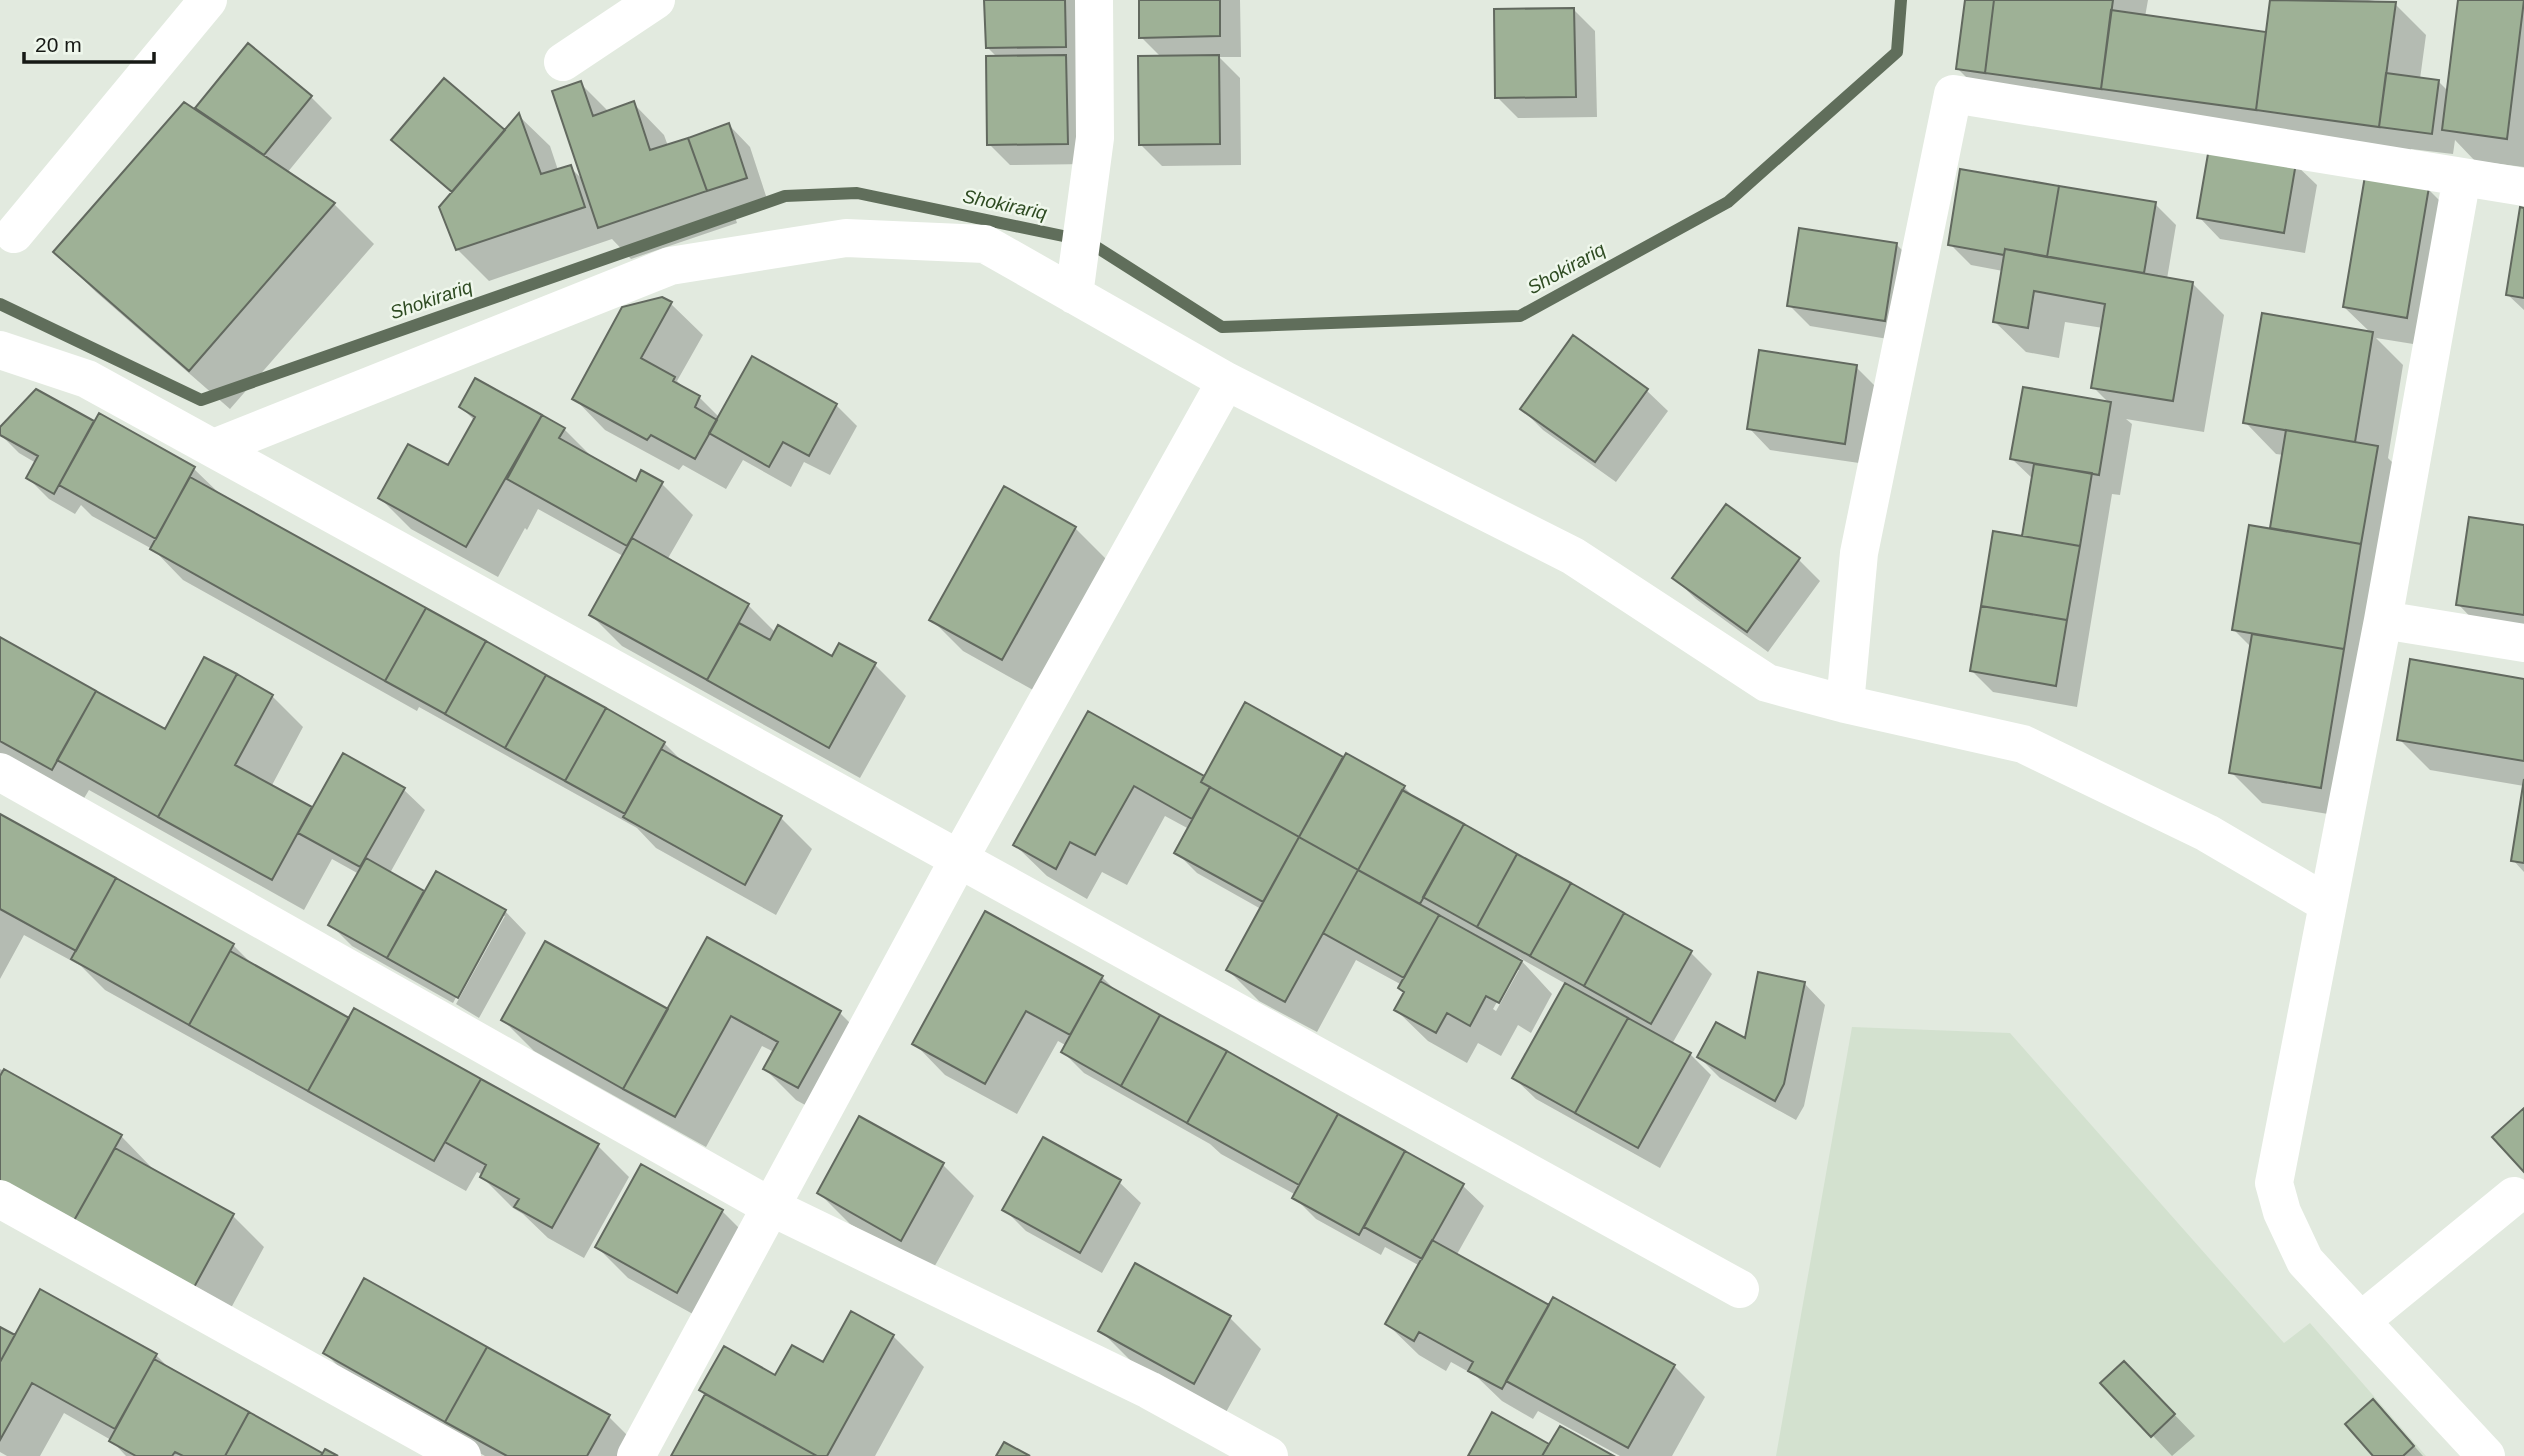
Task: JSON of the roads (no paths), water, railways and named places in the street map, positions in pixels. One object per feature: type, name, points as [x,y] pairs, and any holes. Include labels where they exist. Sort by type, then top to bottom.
[{"type":"street","points":[[13,234],[208,0]]},
{"type":"street","points":[[563,62],[656,0]]},
{"type":"street","points":[[1074,295],[1095,138],[1094,0]]},
{"type":"street","points":[[1845,704],[1859,553],[1953,94],[2524,187]]},
{"type":"street","points":[[2462,177],[2383,620],[2274,1183],[2282,1212],[2305,1261],[2486,1456]]},
{"type":"street","points":[[214,449],[670,266],[846,238],[985,244],[1226,381],[1573,556],[1766,683],[1845,704],[2023,744],[2207,833],[2328,904]]},
{"type":"street","points":[[0,350],[88,379],[1740,1289]]},
{"type":"street","points":[[636,1456],[959,859],[1226,381]]},
{"type":"street","points":[[2383,620],[2524,643]]},
{"type":"street","points":[[0,772],[771,1207],[1149,1390],[1269,1456]]},
{"type":"street","points":[[2361,1321],[2514,1196]]},
{"type":"street","points":[[0,1199],[462,1456]]},
{"type":"waterway","name":"Shokirariq","points":[[0,304],[201,400],[785,196],[857,193],[1087,241],[1222,327],[1520,316],[1728,202],[1897,52],[1901,0]]}]
